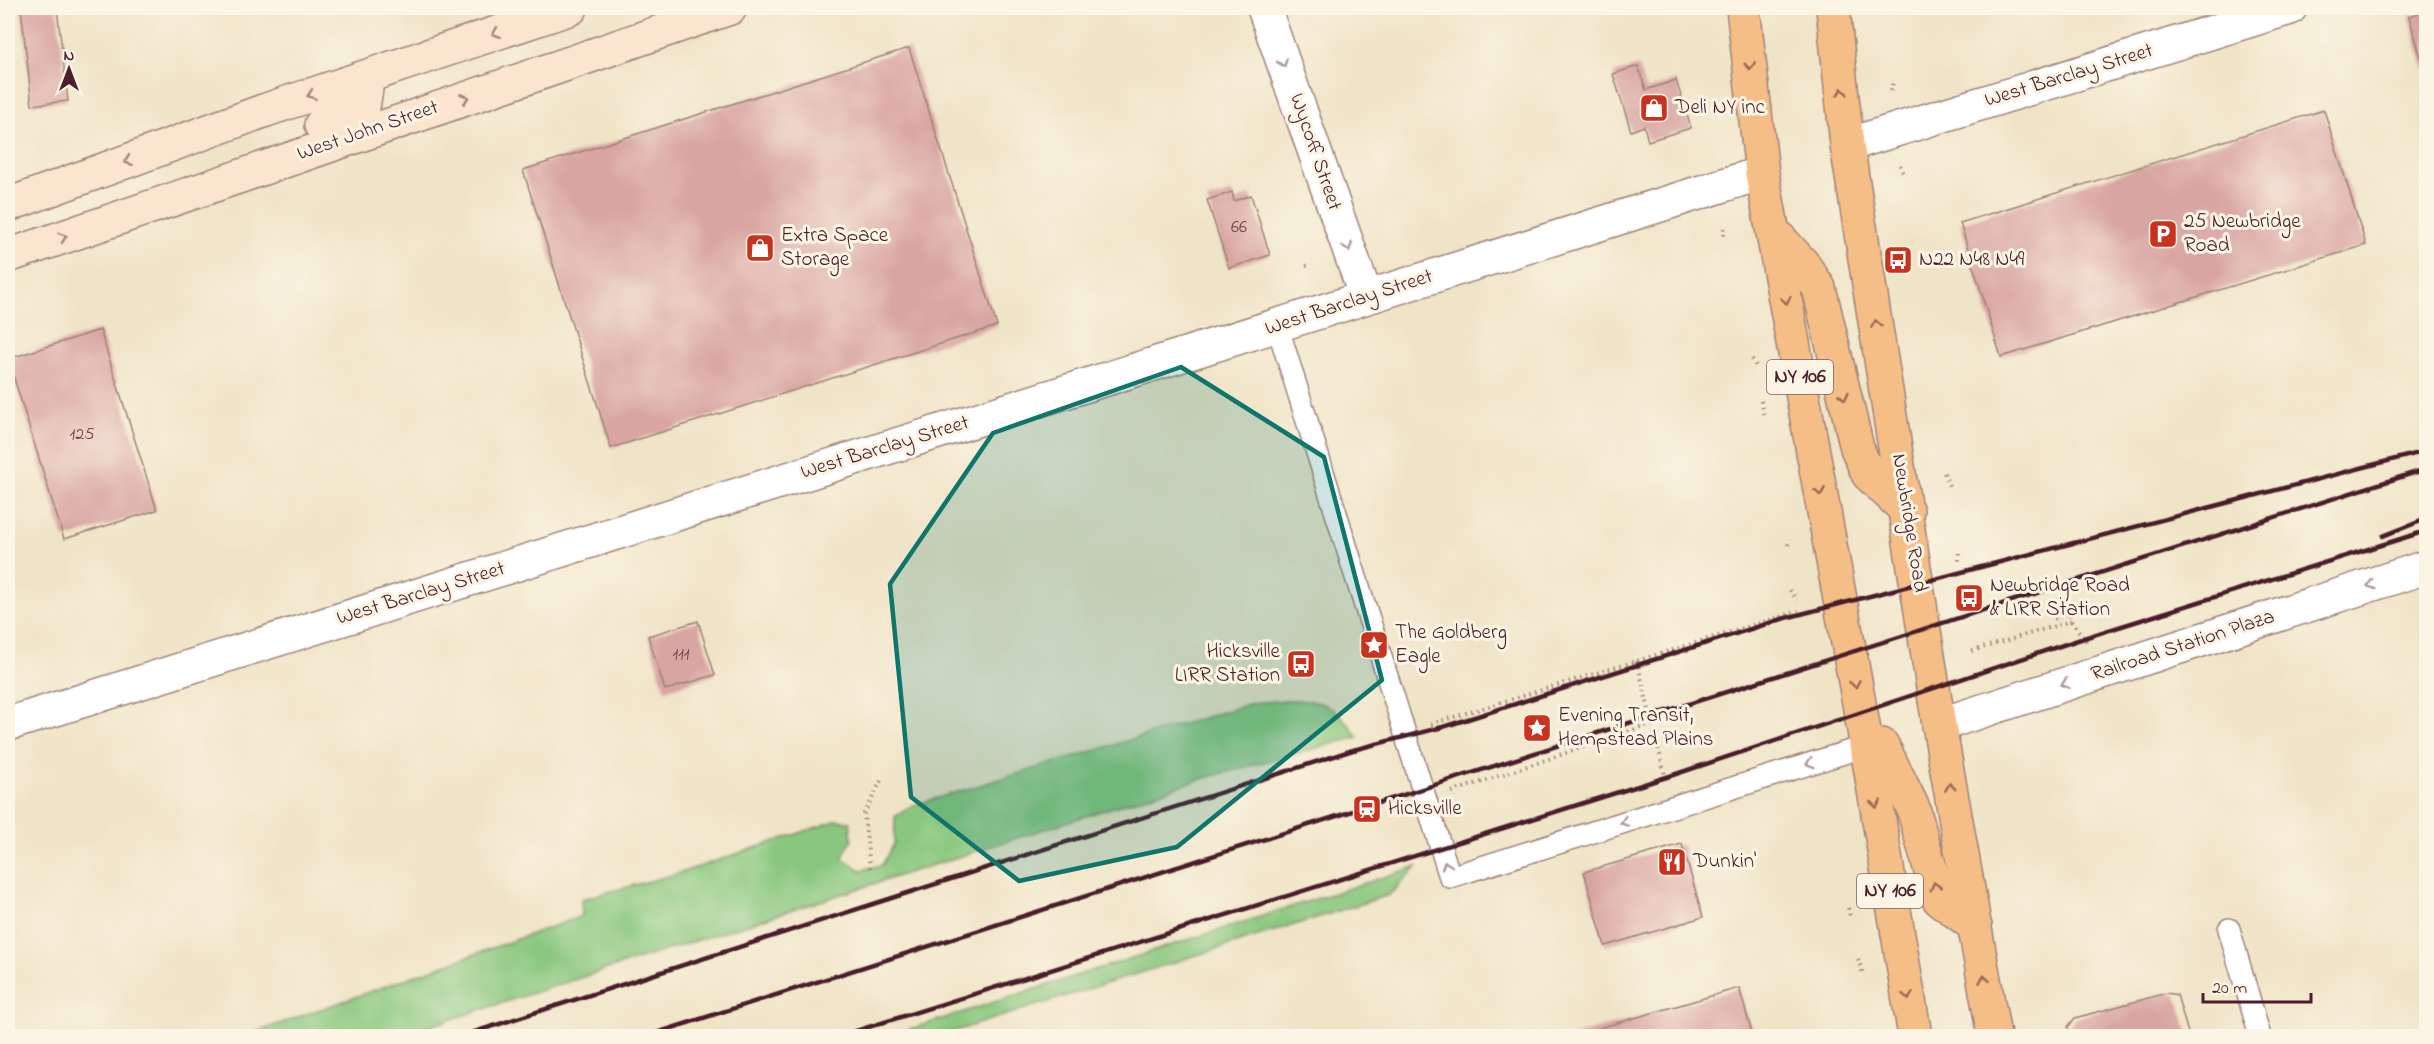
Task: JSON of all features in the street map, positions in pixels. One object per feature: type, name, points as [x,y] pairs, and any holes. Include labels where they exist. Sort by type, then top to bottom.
[{"type":"main road","points":[[8,204],[368,76],[572,8]]},
{"type":"main road","name":"West John Street","points":[[8,256],[276,162],[730,8]]},
{"type":"main road","name":"NY 106","points":[[1743,8],[1762,173],[1866,746],[1915,1036]]},
{"type":"main road","name":"Newbridge Road","points":[[1833,8],[1847,145],[1907,511],[1939,725],[1994,1036]]},
{"type":"main road","points":[[276,162],[287,140],[363,108],[368,76]]},
{"type":"main road","points":[[1773,231],[1803,264],[1819,288],[1857,448],[1868,474],[1907,511]]},
{"type":"main road","points":[[1866,746],[1882,745],[1913,808],[1939,899],[1975,927]]},
{"type":"street","name":"Wycoff Street","points":[[1264,8],[1366,297]]},
{"type":"street","name":"West Barclay Street","points":[[1847,145],[2290,8]]},
{"type":"street","name":"West Barclay Street","points":[[10,716],[1762,173]]},
{"type":"street","name":"Railroad Station Plaza","points":[[1939,725],[2427,567]]},
{"type":"lane","points":[[1277,325],[1450,877],[1866,746]]},
{"type":"lane","points":[[2229,930],[2260,1036]]},
{"type":"path","points":[[1891,91],[1893,82]]},
{"type":"path","points":[[1900,164],[1904,176]]},
{"type":"path","points":[[1724,228],[1724,240]]},
{"type":"path","points":[[1306,266],[1312,265]]},
{"type":"path","points":[[1752,359],[1755,366]]},
{"type":"path","points":[[1761,401],[1764,414]]},
{"type":"path","points":[[1944,473],[1949,486]]},
{"type":"path","points":[[1788,545],[1789,539]]},
{"type":"path","points":[[1959,553],[1959,562]]},
{"type":"path","points":[[1790,590],[1797,600]]},
{"type":"path","points":[[1426,726],[1799,611]]},
{"type":"path","points":[[2053,619],[2068,613],[2071,621],[2089,644]]},
{"type":"path","points":[[1972,651],[2071,621]]},
{"type":"path","points":[[1637,661],[1668,785]]},
{"type":"path","points":[[1442,795],[1653,723]]},
{"type":"path","points":[[870,868],[864,814],[882,779]]},
{"type":"path","points":[[1848,909],[1850,916]]},
{"type":"path","points":[[1858,959],[1863,974]]},
{"type":"highlighted area","points":[[1181,367],[1324,457],[1382,680],[1177,847],[1019,881],[911,797],[890,584],[993,433]]},
{"type":"green space","points":[[1286,700],[1311,701],[1336,711],[1358,737],[1204,778],[399,1036],[245,1036],[582,916],[581,899],[680,873],[838,820],[850,822],[852,839],[842,858],[861,870],[882,865],[894,844],[895,817],[911,806],[1252,703]]},
{"type":"green space","points":[[1418,866],[1389,895],[939,1036],[889,1036]]},
{"type":"building","points":[[21,8],[57,8],[68,101],[32,105]]},
{"type":"building","points":[[2426,11],[2426,75],[2409,16]]},
{"type":"building","name":"Extra Space Storage","points":[[909,48],[997,326],[611,448],[523,170]]},
{"type":"building","points":[[8,55],[15,107],[8,108]]},
{"type":"building","name":"Deli NY inc","points":[[1638,66],[1646,90],[1676,80],[1691,128],[1648,141],[1644,126],[1631,131],[1613,74]]},
{"type":"building","name":"25 Newbridge Road","points":[[2324,110],[2366,245],[2001,357],[1960,223]]},
{"type":"building","points":[[1232,192],[1234,201],[1251,195],[1270,255],[1229,268],[1207,200]]},
{"type":"building","points":[[100,330],[157,510],[64,539],[8,359]]},
{"type":"building","points":[[698,621],[715,675],[665,690],[648,636]]},
{"type":"building","points":[[1682,844],[1703,917],[1605,946],[1584,872]]},
{"type":"building","points":[[1739,988],[1753,1036],[1572,1036]]},
{"type":"building","points":[[2167,993],[2177,995],[2189,1036],[2071,1036],[2068,1027],[2075,1018]]},
{"type":"railway","points":[[462,1036],[1353,750],[1443,727],[1782,619],[2426,451]]},
{"type":"railway","points":[[647,1036],[2426,469]]},
{"type":"railway","points":[[2383,536],[2426,519]]},
{"type":"railway","points":[[840,1036],[1670,776],[2090,636],[2426,531]]},
{"type":"place","name":"Deli NY inc","points":[[1654,108]]},
{"type":"place","name":"25 Newbridge Road","points":[[2163,234]]},
{"type":"place","name":"Extra Space Storage","points":[[760,248]]},
{"type":"place","name":"N22 N48 N49","points":[[1898,260]]},
{"type":"place","name":"Newbridge Road & LIRR Station","points":[[1969,598]]},
{"type":"place","name":"The Goldberg Eagle","points":[[1374,645]]},
{"type":"place","name":"Hicksville LIRR Station","points":[[1301,664]]},
{"type":"place","name":"Evening Transit, Hempstead Plains","points":[[1537,728]]},
{"type":"place","name":"Hicksville","points":[[1367,809]]},
{"type":"place","name":"Dunkin'","points":[[1672,862]]}]
